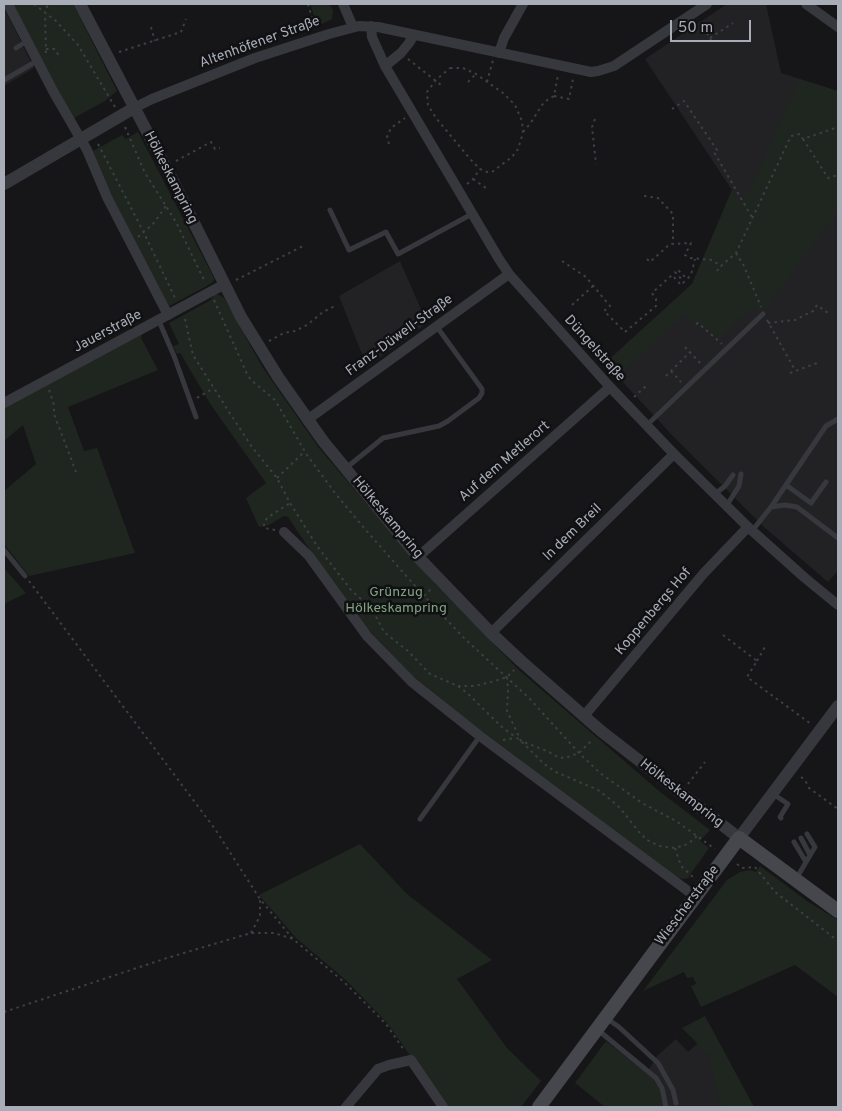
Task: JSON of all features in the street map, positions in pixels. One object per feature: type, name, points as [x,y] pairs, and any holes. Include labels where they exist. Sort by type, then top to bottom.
[{"type":"main road","name":"Wiescherstraße","points":[[539,1107],[739,838]]},
{"type":"main road","name":"Hölkeskampring","points":[[739,838],[838,911]]},
{"type":"street","name":"Hölkeskampring","points":[[80,4],[258,347],[307,420],[418,557],[491,633],[584,716],[680,794],[739,838]]},
{"type":"street","points":[[343,4],[353,27]]},
{"type":"street","points":[[500,53],[504,38],[523,4]]},
{"type":"street","name":"Altenhöfener Straße","points":[[4,184],[134,108],[227,69],[353,27],[371,26],[591,72],[614,66],[708,4]]},
{"type":"street","points":[[806,4],[838,27]]},
{"type":"street","points":[[7,8],[27,41],[42,59],[107,198],[168,315]]},
{"type":"street","name":"Düngelstraße","points":[[371,26],[372,37],[386,66],[498,259],[509,274],[646,426],[750,529],[838,605]]},
{"type":"street","points":[[386,66],[401,53],[414,35]]},
{"type":"street","name":"Franz-Düwell-Straße","points":[[307,420],[509,274]]},
{"type":"street","name":"Jauerstraße","points":[[4,404],[224,284]]},
{"type":"street","name":"Auf dem Metlerort","points":[[418,557],[610,387]]},
{"type":"street","name":"In dem Breil","points":[[491,633],[674,454]]},
{"type":"street","name":"Koppenbergs Hof","points":[[584,716],[704,573],[750,529]]},
{"type":"street","points":[[284,532],[309,556],[367,636],[412,682],[480,736],[699,892]]},
{"type":"street","name":"Wiescherstraße","points":[[739,838],[838,706]]},
{"type":"street","points":[[346,1107],[378,1069],[411,1060],[443,1107]]},
{"type":"lane","points":[[16,48],[27,41]]},
{"type":"lane","points":[[4,80],[42,59]]},
{"type":"lane","points":[[330,210],[349,250],[386,232],[398,254],[472,214]]},
{"type":"lane","points":[[646,426],[763,314]]},
{"type":"lane","points":[[158,321],[174,356],[196,417]]},
{"type":"lane","points":[[346,468],[383,438],[439,426],[482,394],[482,389],[437,327]]},
{"type":"lane","points":[[750,529],[771,507],[826,426],[838,419]]},
{"type":"lane","points":[[727,506],[739,486],[741,474]]},
{"type":"lane","points":[[715,494],[725,486],[733,475]]},
{"type":"lane","points":[[786,485],[811,503],[826,482]]},
{"type":"lane","points":[[771,507],[785,505],[797,508],[838,538]]},
{"type":"lane","points":[[4,550],[25,576]]},
{"type":"lane","points":[[420,819],[480,736]]},
{"type":"lane","points":[[772,794],[787,810],[794,811]]},
{"type":"lane","points":[[781,818],[780,816],[787,810]]},
{"type":"lane","points":[[795,880],[815,848],[807,834]]},
{"type":"lane","points":[[801,838],[810,855]]},
{"type":"lane","points":[[794,842],[806,862]]},
{"type":"lane","points":[[605,1017],[619,1027],[658,1063],[673,1090],[676,1103]]},
{"type":"lane","points":[[596,1029],[656,1078],[662,1088],[666,1107]]},
{"type":"path","points":[[34,4],[56,21],[78,45],[116,109]]},
{"type":"path","points":[[42,59],[46,49],[45,12],[48,4]]},
{"type":"path","points":[[308,4],[318,38]]},
{"type":"path","points":[[123,51],[181,32],[186,19]]},
{"type":"path","points":[[700,22],[713,43]]},
{"type":"path","points":[[710,38],[733,23]]},
{"type":"path","points":[[151,27],[155,41]]},
{"type":"path","points":[[46,49],[55,49],[59,56]]},
{"type":"path","points":[[401,53],[419,69],[442,85]]},
{"type":"path","points":[[487,82],[492,65]]},
{"type":"path","points":[[554,96],[560,65]]},
{"type":"path","points":[[450,68],[463,68],[476,74],[503,93],[515,105],[522,122],[523,132],[518,149],[512,157],[492,172],[480,169],[448,133],[428,105],[426,92],[436,80],[450,68]]},
{"type":"path","points":[[523,132],[544,102],[554,96],[568,99],[575,69]]},
{"type":"path","points":[[468,82],[476,74]]},
{"type":"path","points":[[672,109],[684,101],[717,150],[714,152],[753,219]]},
{"type":"path","points":[[389,144],[388,137],[391,128],[413,113]]},
{"type":"path","points":[[595,120],[592,128],[596,164]]},
{"type":"path","points":[[124,122],[129,139],[145,173],[188,245],[209,289]]},
{"type":"path","points":[[803,139],[838,127]]},
{"type":"path","points":[[717,271],[736,253],[791,136],[800,134],[828,178],[838,175]]},
{"type":"path","points":[[165,167],[211,142],[215,149],[220,148]]},
{"type":"path","points":[[98,144],[144,233],[178,306]]},
{"type":"path","points":[[458,189],[473,179],[480,169]]},
{"type":"path","points":[[473,179],[486,188]]},
{"type":"path","points":[[644,196],[658,198],[673,214],[674,244]]},
{"type":"path","points":[[131,243],[144,233],[166,206]]},
{"type":"path","points":[[647,259],[650,262],[670,244],[691,243],[685,255],[690,258],[712,260],[722,266]]},
{"type":"path","points":[[224,284],[303,246]]},
{"type":"path","points":[[736,253],[744,266],[763,314],[795,370]]},
{"type":"path","points":[[562,261],[586,277],[610,306],[604,311],[625,332],[656,306],[656,299],[652,293],[672,275],[682,285],[684,282],[675,272],[678,270],[687,279],[691,275],[696,259]]},
{"type":"path","points":[[572,305],[593,286]]},
{"type":"path","points":[[258,347],[284,333],[294,331],[306,325],[323,312],[337,305]]},
{"type":"path","points":[[768,323],[795,320],[813,310],[817,305],[828,313]]},
{"type":"path","points":[[181,312],[188,330],[193,355],[252,447],[277,478],[316,546],[351,590],[372,609],[384,632],[408,651],[430,674],[458,686],[473,698],[503,728],[521,741],[544,764],[556,772],[598,790],[611,800],[647,840],[660,846],[675,848],[688,844],[697,836]]},
{"type":"path","points":[[696,324],[698,323],[726,349]]},
{"type":"path","points":[[685,347],[706,369]]},
{"type":"path","points":[[666,376],[690,352]]},
{"type":"path","points":[[790,373],[820,362]]},
{"type":"path","points":[[671,371],[686,388]]},
{"type":"path","points":[[44,381],[51,395],[54,414],[76,472]]},
{"type":"path","points":[[626,404],[646,386]]},
{"type":"path","points":[[191,402],[214,388]]},
{"type":"path","points":[[277,478],[305,451]]},
{"type":"path","points":[[284,532],[264,528],[264,523],[267,518],[290,503]]},
{"type":"path","points":[[25,576],[215,829],[260,899],[293,939],[344,982],[386,1024],[411,1060]]},
{"type":"path","points":[[424,596],[436,585]]},
{"type":"path","points":[[723,635],[756,661]]},
{"type":"path","points":[[766,645],[747,677],[820,731]]},
{"type":"path","points":[[458,686],[481,685],[507,677],[516,667]]},
{"type":"path","points":[[507,677],[506,711],[521,741],[558,757],[565,758],[579,753],[596,737]]},
{"type":"path","points":[[680,794],[705,762]]},
{"type":"path","points":[[790,770],[805,780],[809,788],[838,809]]},
{"type":"path","points":[[675,848],[681,866],[699,892]]},
{"type":"path","points":[[737,864],[742,868],[755,867],[775,892],[838,941]]},
{"type":"path","points":[[251,933],[260,916],[260,899]]},
{"type":"path","points":[[4,1012],[167,958],[251,933],[274,933],[293,939]]},
{"type":"shaded area","points":[[727,4],[766,4],[781,73],[838,91],[838,571],[828,582],[764,527],[672,435],[605,363],[692,284],[732,190],[645,59]]},
{"type":"shaded area","points":[[4,8],[34,68],[4,86]]},
{"type":"shaded area","points":[[400,261],[427,323],[367,367],[339,296]]},
{"type":"shaded area","points":[[676,1039],[688,1052],[698,1043],[708,1053],[712,1061],[721,1107],[668,1107],[664,1088],[649,1069],[657,1056]]},
{"type":"green space","points":[[13,4],[73,4],[117,91],[105,101],[74,118],[63,101]]},
{"type":"green space","points":[[310,4],[329,4],[333,10],[332,19],[320,25],[317,24]]},
{"type":"green space","points":[[799,79],[838,91],[838,211],[765,310],[759,311],[754,306],[718,339],[698,322],[695,324],[686,314],[623,371],[611,358],[692,284],[732,190],[741,203],[756,177]]},
{"type":"green space","points":[[138,132],[214,278],[214,281],[205,287],[169,306],[106,184],[93,151],[122,135],[126,139]]},
{"type":"green space","name":"Grünzug Hölkeskampring","points":[[217,294],[224,298],[263,368],[319,448],[434,583],[520,671],[659,791],[710,830],[700,841],[709,848],[689,878],[677,877],[470,722],[412,675],[366,627],[332,583],[288,517],[284,516],[269,525],[259,527],[246,498],[266,483],[211,405],[180,353],[177,354],[173,346],[179,344],[169,323],[211,300]]},
{"type":"green space","points":[[142,334],[141,338],[158,370],[68,407],[84,451],[97,448],[135,553],[29,576],[4,544],[4,491],[36,464],[23,425],[4,441],[4,408]]},
{"type":"green space","points":[[4,568],[26,593],[4,604]]},
{"type":"green space","points":[[360,844],[407,894],[492,960],[457,979],[507,1048],[541,1081],[521,1107],[447,1107],[387,1023],[347,981],[296,938],[259,895]]},
{"type":"green space","points":[[760,866],[807,901],[838,920],[838,997],[795,965],[701,1007],[691,986],[696,984],[693,977],[687,978],[684,972],[643,991],[727,880],[740,872],[750,870],[756,872]]},
{"type":"green space","points":[[705,1016],[754,1107],[724,1107],[720,1105],[709,1055],[682,1028]]},
{"type":"green space","points":[[606,1041],[654,1079],[660,1088],[664,1107],[605,1107],[575,1083]]}]
